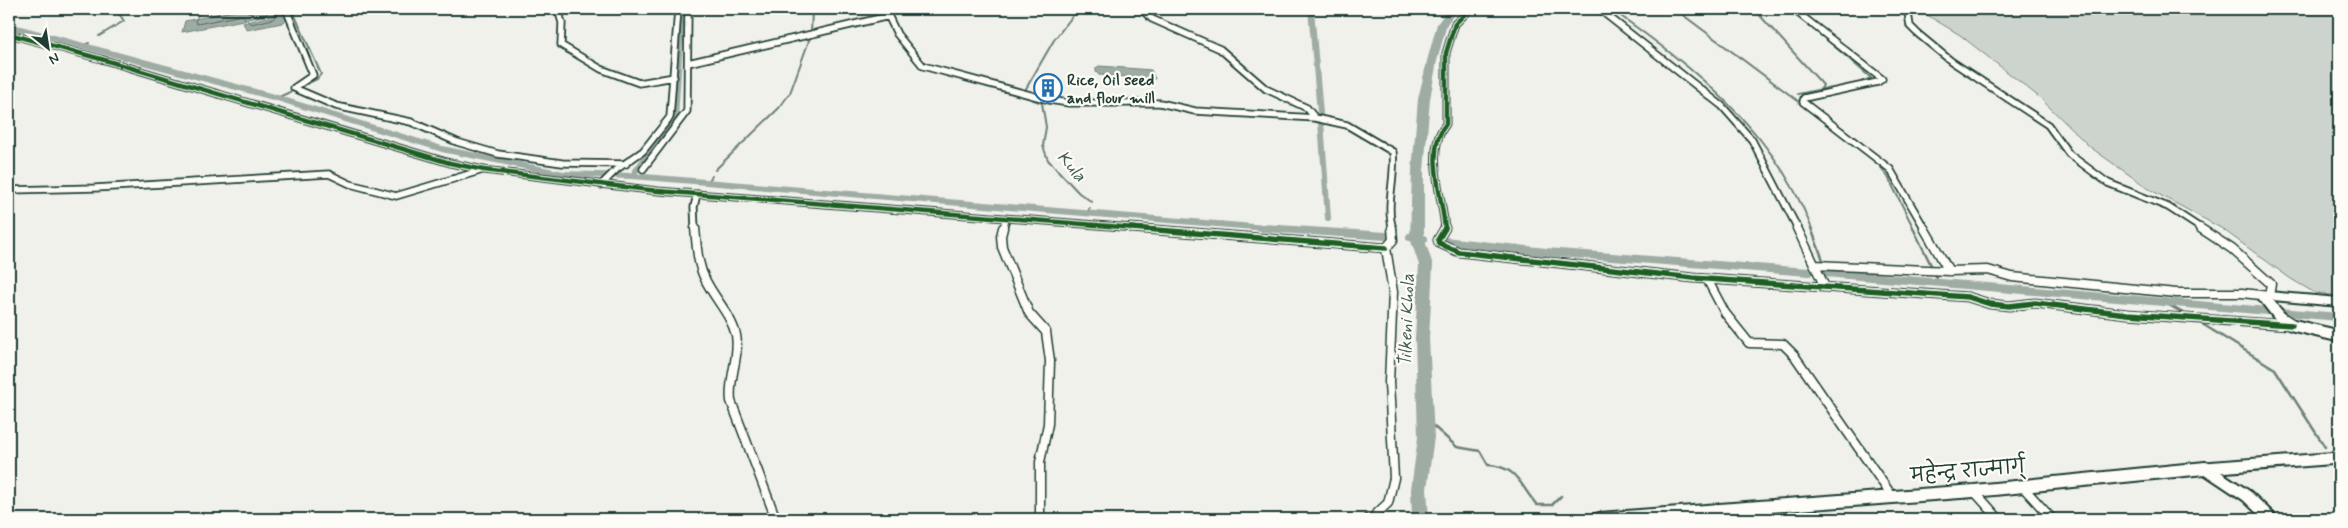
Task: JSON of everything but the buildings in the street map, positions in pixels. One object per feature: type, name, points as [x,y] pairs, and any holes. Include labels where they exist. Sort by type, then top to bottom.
[{"type":"highway","points":[[2270,301],[2301,299],[2339,302]]},
{"type":"highway","points":[[2270,301],[2286,322]]},
{"type":"highway","name":"महेन्द्र राज्मार्ग्","points":[[1599,519],[1974,491],[2102,476],[2204,468]]},
{"type":"main road","points":[[2286,322],[2339,336]]},
{"type":"main road","name":"महेन्द्र राज्मार्ग्","points":[[2204,468],[2339,458]]},
{"type":"main road","points":[[2204,468],[2247,496],[2271,519]]},
{"type":"street","points":[[286,9],[313,75],[294,88],[338,106],[413,123],[457,142],[483,149],[552,162],[598,165],[626,164]]},
{"type":"street","points":[[558,9],[562,23],[561,45],[601,69],[640,83],[674,77]]},
{"type":"street","points":[[601,185],[615,171],[643,151],[670,118],[678,9]]},
{"type":"street","points":[[643,169],[687,111],[688,9]]},
{"type":"street","points":[[885,9],[897,34],[923,66],[1049,100],[1069,103],[1151,103],[1196,110],[1331,119],[1352,127],[1393,152],[1395,168],[1389,218],[1394,233],[1393,240],[1386,248]]},
{"type":"street","points":[[1141,9],[1152,19],[1220,49],[1266,89],[1307,108],[1315,118]]},
{"type":"street","points":[[1470,9],[1455,24],[1446,53],[1446,124],[1438,132],[1434,153],[1444,212],[1445,230],[1438,240],[1439,244],[1458,252],[1707,279],[1764,284],[1824,285],[1968,297],[1990,304],[2035,303],[2127,314],[2286,322]]},
{"type":"street","points":[[1599,9],[1694,82],[1722,106],[1752,140],[1824,285]]},
{"type":"street","points":[[1793,9],[1880,76],[1882,80],[1878,82],[1811,96],[1804,98],[1803,102],[1890,169],[1949,271]]},
{"type":"street","points":[[1815,265],[1949,271],[1988,270],[2012,277],[2176,293],[2242,293],[2270,301],[2271,284],[2232,249],[2168,207],[2108,183],[2069,154],[2048,125],[1951,61],[1917,34],[1910,26],[1908,13],[1900,9]]},
{"type":"street","points":[[688,63],[889,16]]},
{"type":"street","points":[[9,34],[450,163],[484,170],[601,185],[697,194],[1006,218],[1060,224],[1386,248]]},
{"type":"street","points":[[9,190],[95,188],[330,174],[350,184],[396,196],[484,170]]},
{"type":"street","points":[[697,194],[692,208],[696,256],[704,278],[736,336],[736,353],[730,385],[731,400],[747,448],[776,519]]},
{"type":"street","points":[[1006,218],[1001,236],[1002,248],[1029,314],[1046,332],[1050,361],[1048,424],[1040,462],[1040,519]]},
{"type":"street","points":[[1367,519],[1372,518],[1388,503],[1394,478],[1389,382],[1393,292],[1386,248]]},
{"type":"street","points":[[1707,279],[1712,293],[1732,324],[1749,343],[1783,344],[1794,354],[1892,496]]},
{"type":"street","points":[[2022,486],[2052,519]]},
{"type":"street","points":[[1974,491],[1999,519]]},
{"type":"shaded area","points":[[1917,9],[2339,9],[2339,296],[2315,293],[2291,279],[2221,228],[2149,189],[2090,147],[2039,97],[1960,35]]},
{"type":"water","points":[[243,9],[279,9],[279,13],[182,32],[185,21]]},
{"type":"water","points":[[283,13],[287,20],[282,23],[247,30],[243,23]]},
{"type":"water","points":[[1099,66],[1151,70],[1155,79],[1099,75],[1096,72],[1096,68]]},
{"type":"waterway","points":[[99,36],[124,21],[116,9]]},
{"type":"waterway","points":[[292,9],[321,74],[317,79],[300,87]]},
{"type":"waterway","points":[[632,176],[675,118],[682,9]]},
{"type":"waterway","points":[[715,170],[779,108],[790,93],[811,35],[812,9]]},
{"type":"waterway","name":"Kula","points":[[1024,92],[1054,40],[1078,9]]},
{"type":"waterway","points":[[1311,9],[1320,113]]},
{"type":"waterway","name":"Tilkeni Khola","points":[[1420,519],[1419,489],[1426,437],[1422,338],[1426,265],[1417,238],[1418,171],[1424,99],[1432,61],[1442,24],[1453,9]]},
{"type":"waterway","name":"Tilkeni Khola","points":[[1611,9],[1672,54],[1729,104],[1777,162],[1796,194],[1812,229]]},
{"type":"waterway","points":[[1675,9],[1802,104]]},
{"type":"waterway","points":[[1754,9],[1823,85],[1821,89]]},
{"type":"waterway","points":[[9,26],[277,98],[442,149],[563,174],[632,176]]},
{"type":"waterway","points":[[1826,39],[1871,78],[1861,82]]},
{"type":"waterway","points":[[80,47],[89,43]]},
{"type":"waterway","points":[[1798,94],[1827,88]]},
{"type":"waterway","points":[[277,98],[292,91]]},
{"type":"waterway","name":"Kula","points":[[1023,96],[1042,103],[1046,127],[1043,146],[1048,160],[1079,193],[1092,202]]},
{"type":"waterway","points":[[1321,122],[1328,218]]},
{"type":"waterway","points":[[1877,162],[1888,177],[1914,229]]},
{"type":"waterway","points":[[632,176],[1277,229]]},
{"type":"waterway","points":[[707,183],[712,176]]},
{"type":"waterway","name":"Kula","points":[[1086,214],[1090,208]]},
{"type":"waterway","points":[[1263,228],[1277,229]]},
{"type":"waterway","name":"Tilkeni Khola","points":[[1811,228],[1823,260]]},
{"type":"waterway","points":[[1913,228],[1932,267]]},
{"type":"waterway","points":[[1277,229],[1386,236]]},
{"type":"waterway","name":"Tilkeni Khola","points":[[1410,237],[1424,239]]},
{"type":"waterway","points":[[1444,241],[1546,252],[1809,272]]},
{"type":"waterway","points":[[1825,273],[2339,317]]},
{"type":"waterway","points":[[1936,275],[1938,284]]},
{"type":"waterway","points":[[2165,303],[2183,313]]},
{"type":"waterway","points":[[2199,322],[2275,369],[2325,447]]},
{"type":"waterway","points":[[1424,418],[1457,447],[1480,451],[1488,465],[1498,466],[1512,473],[1537,505],[1552,505],[1561,496]]},
{"type":"cycle path","points":[[1470,9],[1455,24],[1446,53],[1446,124],[1439,132],[1434,153],[1444,212],[1445,230],[1438,240],[1439,243],[1459,252],[1693,278],[1968,297],[1990,304],[2009,306],[2035,303],[2127,314],[2292,325]]},
{"type":"cycle path","points":[[9,34],[101,59],[450,163],[484,170],[658,191],[1386,248]]},
{"type":"place","name":"Rice, Oil seed and flour mill","points":[[1048,88]]}]
